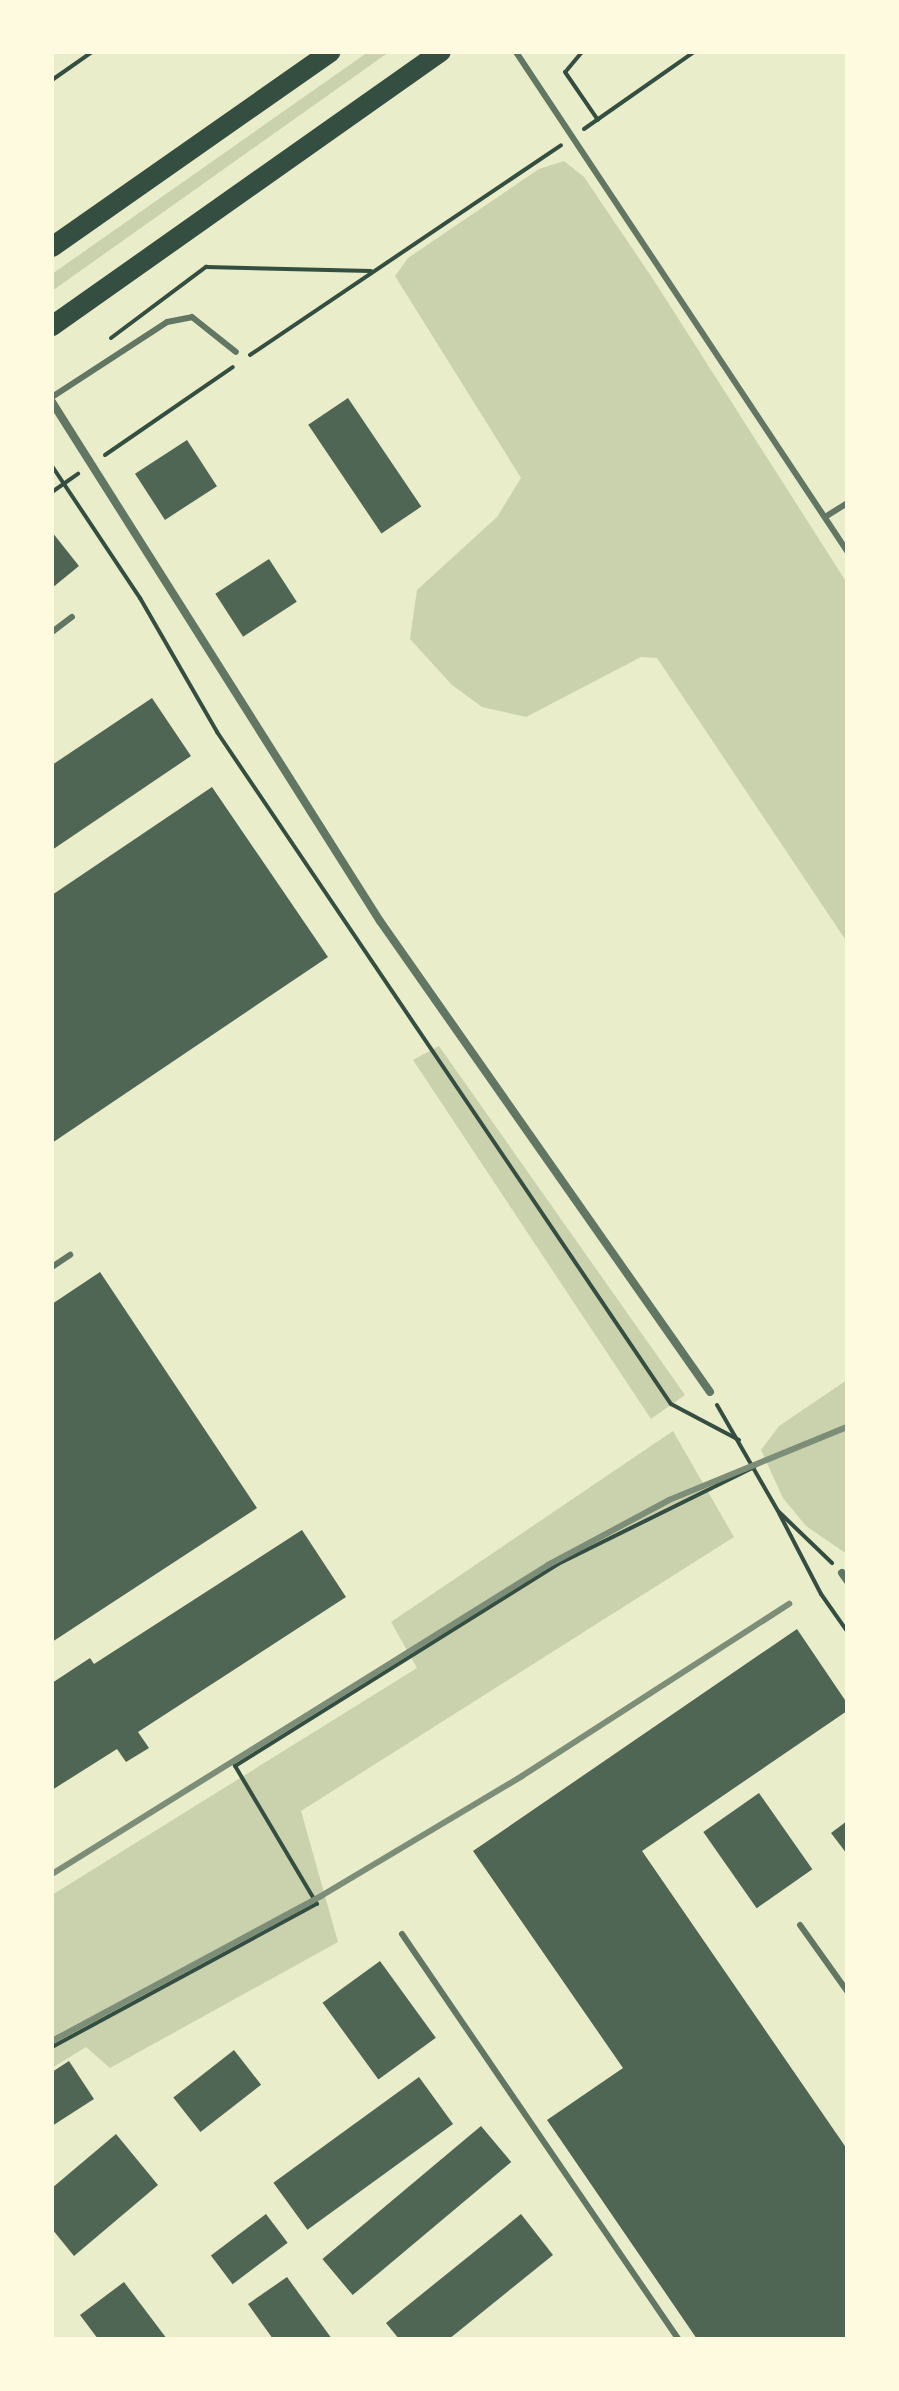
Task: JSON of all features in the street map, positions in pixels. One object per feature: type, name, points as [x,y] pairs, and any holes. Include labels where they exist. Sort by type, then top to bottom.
[{"type":"main road","points":[[52,247],[331,52]]},
{"type":"main road","points":[[52,326],[441,52]]},
{"type":"street","points":[[52,400],[380,921],[710,1392]]},
{"type":"lane","points":[[516,52],[570,138],[847,551]]},
{"type":"lane","points":[[52,400],[167,322],[192,317],[236,352]]},
{"type":"lane","points":[[825,517],[847,503]]},
{"type":"lane","points":[[52,632],[72,617]]},
{"type":"lane","points":[[52,1267],[70,1255]]},
{"type":"lane","points":[[800,1925],[847,1991]]},
{"type":"lane","points":[[402,1934],[678,2339]]},
{"type":"path","points":[[52,80],[92,52]]},
{"type":"path","points":[[582,52],[565,72],[598,120]]},
{"type":"path","points":[[52,492],[694,52]]},
{"type":"path","points":[[103,346],[206,267],[371,271]]},
{"type":"path","points":[[52,466],[140,598],[225,745],[671,1404],[739,1440]]},
{"type":"path","points":[[710,1392],[759,1476],[821,1594],[847,1631]]},
{"type":"path","points":[[52,2047],[317,1904],[235,1766],[558,1564],[754,1467]]},
{"type":"path","points":[[778,1511],[845,1577]]},
{"type":"green space","points":[[368,52],[389,52],[52,291],[52,274]]},
{"type":"green space","points":[[564,161],[584,177],[653,279],[847,583],[847,942],[657,658],[641,657],[526,717],[482,707],[452,685],[410,639],[417,590],[497,517],[521,478],[395,276],[408,258],[539,169]]},
{"type":"green space","points":[[439,1046],[685,1395],[651,1419],[413,1060]]},
{"type":"green space","points":[[847,1380],[847,1551],[844,1552],[806,1526],[783,1498],[761,1450],[779,1426]]},
{"type":"green space","points":[[673,1431],[734,1537],[301,1811],[338,1942],[110,2068],[86,2047],[52,2068],[52,1895],[417,1668],[391,1622]]},
{"type":"building","points":[[348,398],[421,507],[381,533],[308,425]]},
{"type":"building","points":[[187,440],[217,486],[165,520],[135,474]]},
{"type":"building","points":[[52,532],[79,566],[52,588]]},
{"type":"building","points":[[269,559],[297,602],[243,637],[215,594]]},
{"type":"building","points":[[152,698],[191,756],[52,850],[52,765]]},
{"type":"building","points":[[212,787],[328,957],[52,1143],[52,895]]},
{"type":"building","points":[[100,1272],[257,1508],[52,1642],[52,1304]]},
{"type":"building","points":[[302,1530],[346,1597],[138,1732],[149,1748],[126,1762],[117,1749],[52,1790],[52,1683],[90,1658],[94,1664]]},
{"type":"building","points":[[797,1629],[847,1703],[847,1711],[642,1851],[847,2149],[847,2339],[697,2339],[547,2120],[623,2068],[473,1851]]},
{"type":"building","points":[[759,1793],[812,1869],[757,1908],[703,1832]]},
{"type":"building","points":[[847,1821],[847,1854],[831,1833]]},
{"type":"building","points":[[380,1961],[436,2038],[378,2080],[323,2003]]},
{"type":"building","points":[[234,2050],[261,2085],[200,2132],[173,2097]]},
{"type":"building","points":[[69,2061],[94,2099],[52,2126],[52,2072]]},
{"type":"building","points":[[419,2077],[453,2124],[307,2230],[273,2183]]},
{"type":"building","points":[[481,2126],[511,2162],[353,2295],[322,2259]]},
{"type":"building","points":[[116,2134],[158,2185],[74,2256],[52,2229],[52,2188]]},
{"type":"building","points":[[266,2214],[288,2243],[233,2284],[211,2256]]},
{"type":"building","points":[[521,2214],[553,2255],[449,2339],[399,2339],[386,2323]]},
{"type":"building","points":[[287,2277],[332,2339],[273,2339],[248,2304]]},
{"type":"building","points":[[124,2282],[167,2339],[98,2339],[80,2315]]},
{"type":"railway","points":[[52,1874],[548,1565],[669,1500],[847,1427]]},
{"type":"railway","points":[[52,2041],[321,1896],[522,1776],[789,1604]]}]
